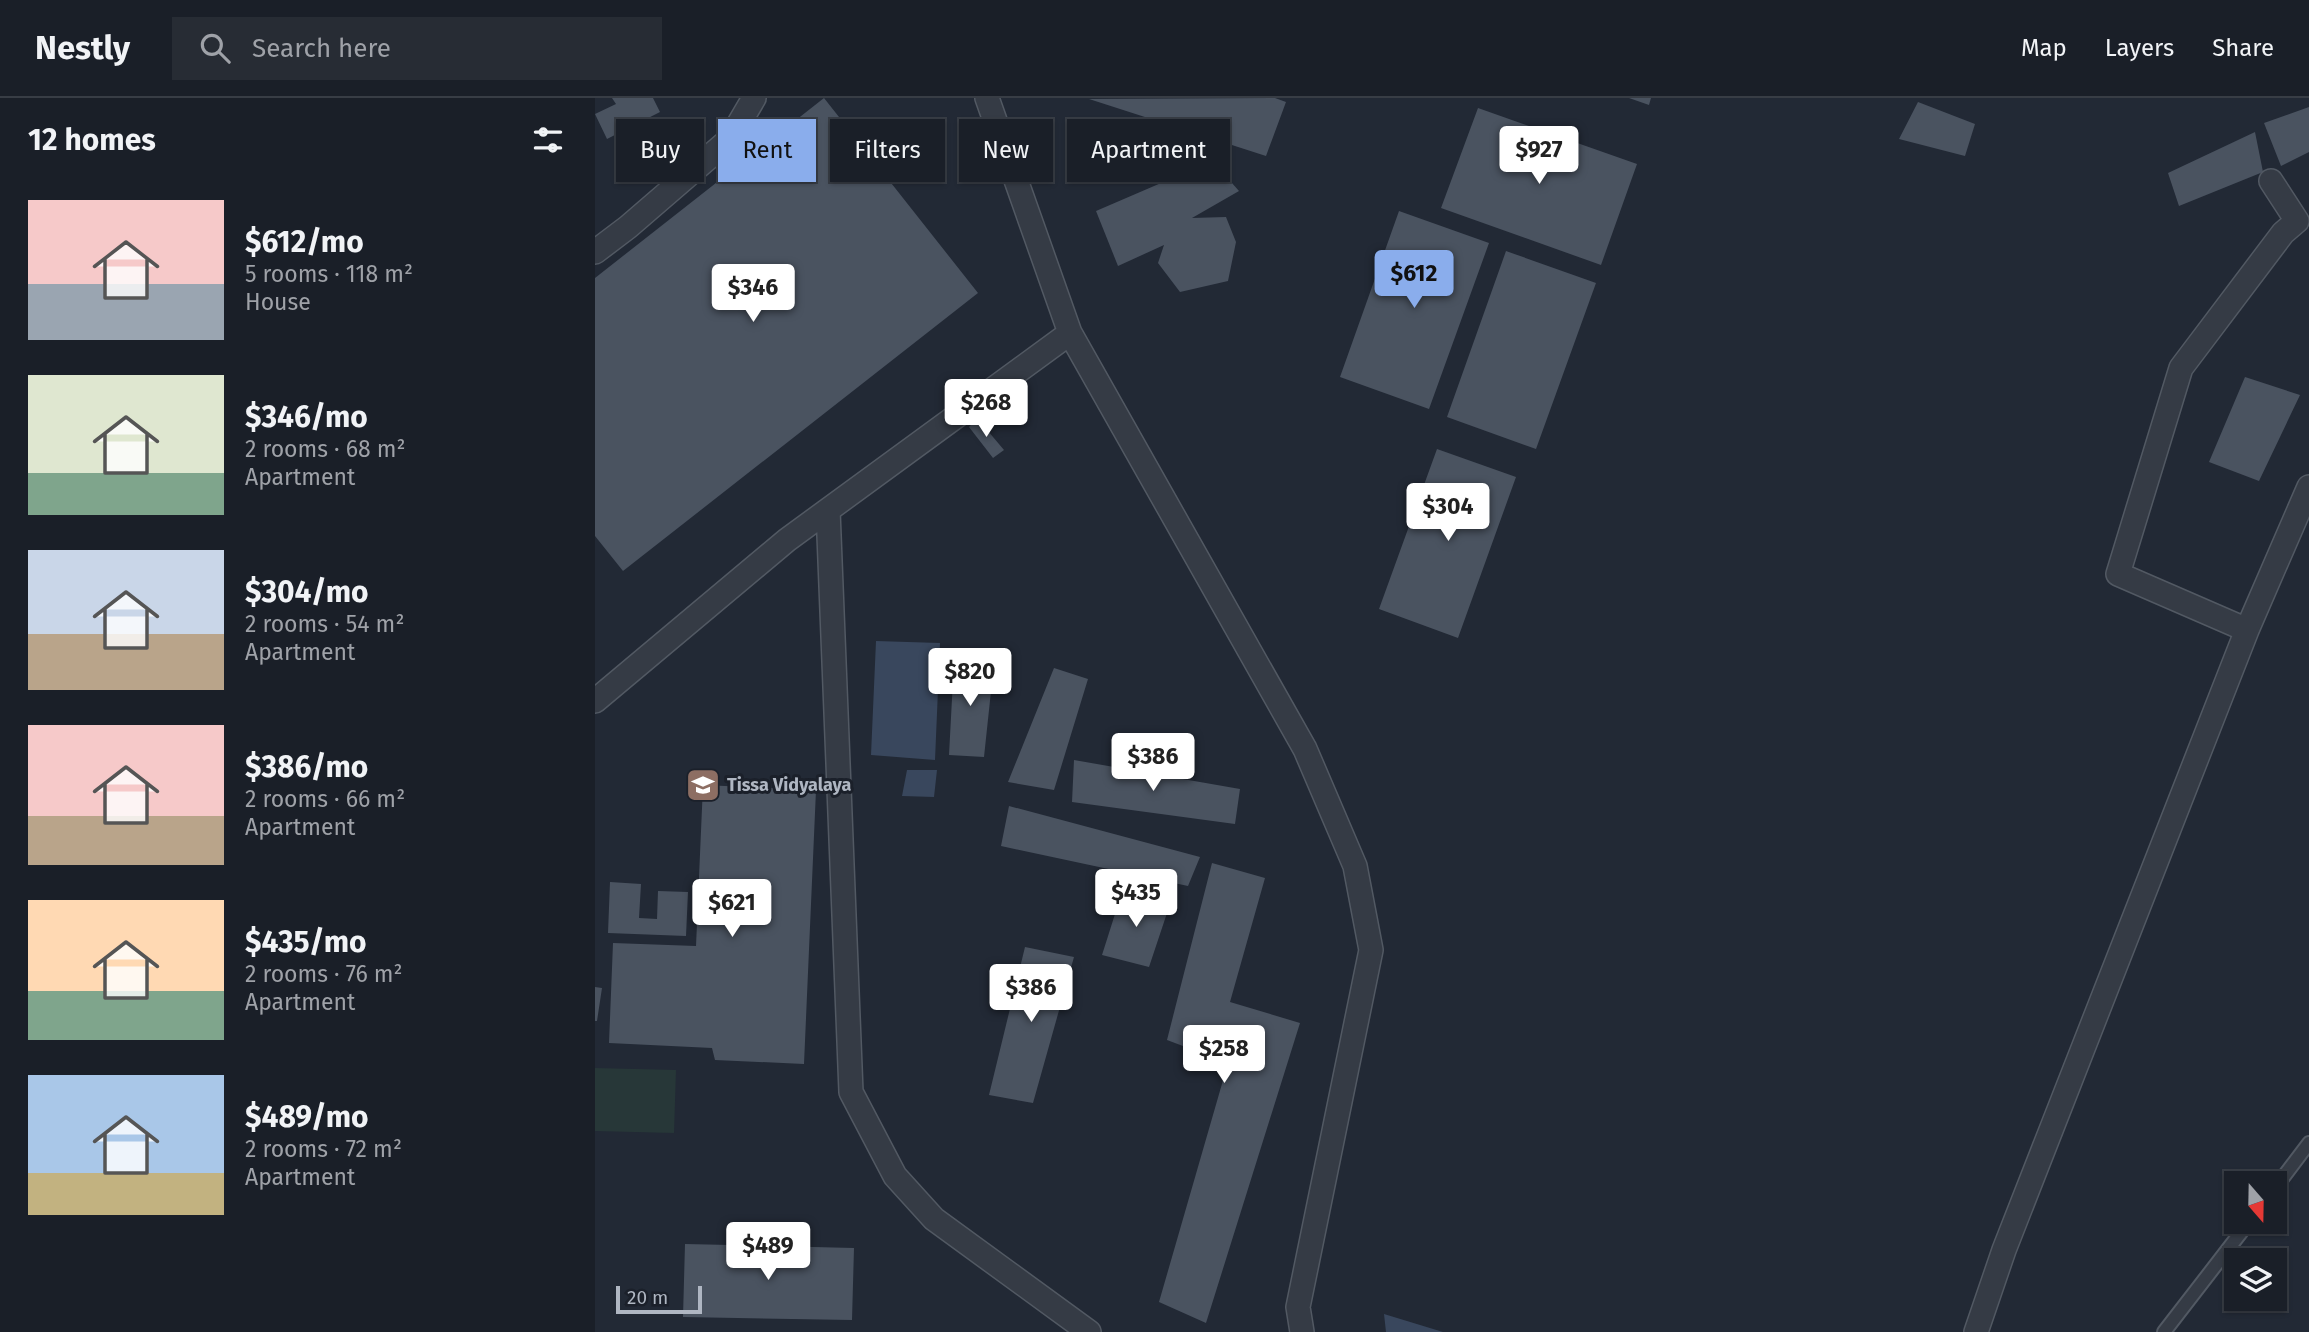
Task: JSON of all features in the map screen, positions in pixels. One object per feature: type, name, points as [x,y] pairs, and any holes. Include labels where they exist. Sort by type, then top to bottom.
[{"type":"street","points":[[595,252],[730,139],[754,98]]},
{"type":"street","points":[[987,98],[1070,333],[1305,748],[1355,866],[1371,950],[1298,1307],[1302,1332]]},
{"type":"street","points":[[2248,629],[2118,574],[2181,368],[2283,233],[2303,215],[2271,181]]},
{"type":"street","points":[[595,701],[787,540],[1070,333]]},
{"type":"street","points":[[1976,1332],[2004,1250],[2248,629],[2309,487]]},
{"type":"street","points":[[828,510],[851,1092],[895,1176],[934,1219],[1089,1332]]},
{"type":"lane","points":[[2287,1172],[2309,1143]]},
{"type":"lane","points":[[2164,1332],[2240,1234]]},
{"type":"shaded area","points":[[595,1068],[676,1070],[674,1133],[595,1131]]},
{"type":"water","points":[[876,641],[940,643],[935,760],[871,755]]},
{"type":"water","points":[[907,770],[937,770],[934,797],[902,796]]},
{"type":"water","points":[[1384,1314],[1443,1332],[1386,1332]]},
{"type":"building","points":[[612,98],[653,98],[660,112],[646,119],[616,119],[616,134],[607,139],[595,114],[616,104]]},
{"type":"building","points":[[824,98],[841,119],[830,119],[830,182],[890,182],[978,293],[623,571],[595,536],[595,278],[718,181],[816,182],[816,119],[797,119]]},
{"type":"building","points":[[1275,98],[1286,102],[1266,156],[1230,144],[1230,119],[1151,119],[1089,99]]},
{"type":"building","points":[[1629,98],[1651,98],[1649,105]]},
{"type":"building","points":[[1918,102],[1975,124],[1965,156],[1899,139]]},
{"type":"building","points":[[2309,107],[2309,152],[2281,166],[2264,123]]},
{"type":"building","points":[[1478,108],[1637,164],[1601,265],[1441,208]]},
{"type":"building","points":[[2255,132],[2263,172],[2179,206],[2168,173]]},
{"type":"building","points":[[1230,181],[1239,191],[1192,218],[1226,217],[1236,242],[1228,281],[1180,292],[1158,263],[1164,245],[1118,266],[1096,211],[1163,182]]},
{"type":"building","points":[[1399,211],[1489,243],[1429,409],[1340,377]]},
{"type":"building","points":[[1506,251],[1596,283],[1536,449],[1447,417]]},
{"type":"building","points":[[2245,377],[2300,395],[2259,481],[2209,462]]},
{"type":"building","points":[[977,418],[1004,450],[993,458],[969,427]]},
{"type":"building","points":[[1437,449],[1516,477],[1458,638],[1379,609]]},
{"type":"building","points":[[954,661],[994,663],[984,757],[949,755]]},
{"type":"building","points":[[1054,668],[1088,679],[1054,790],[1008,782]]},
{"type":"building","points":[[1074,760],[1240,789],[1235,824],[1072,802]]},
{"type":"building","points":[[703,785],[816,790],[804,1064],[715,1060],[712,1048],[609,1043],[613,943],[696,946]]},
{"type":"building","points":[[1009,806],[1200,857],[1188,886],[1001,846]]},
{"type":"building","points":[[1212,863],[1265,878],[1230,1002],[1300,1023],[1206,1323],[1159,1302],[1228,1063],[1167,1040]]},
{"type":"building","points":[[610,882],[641,884],[639,918],[657,919],[658,891],[688,892],[686,936],[608,933]]},
{"type":"building","points":[[1122,892],[1171,901],[1149,967],[1102,955]]},
{"type":"building","points":[[1025,947],[1074,957],[1033,1103],[989,1095]]},
{"type":"building","points":[[595,987],[602,988],[597,1021],[595,1021]]},
{"type":"building","points":[[685,1244],[854,1248],[852,1320],[683,1317]]},
{"type":"place","name":"Tissa Vidyalaya","points":[[703,785]]}]
